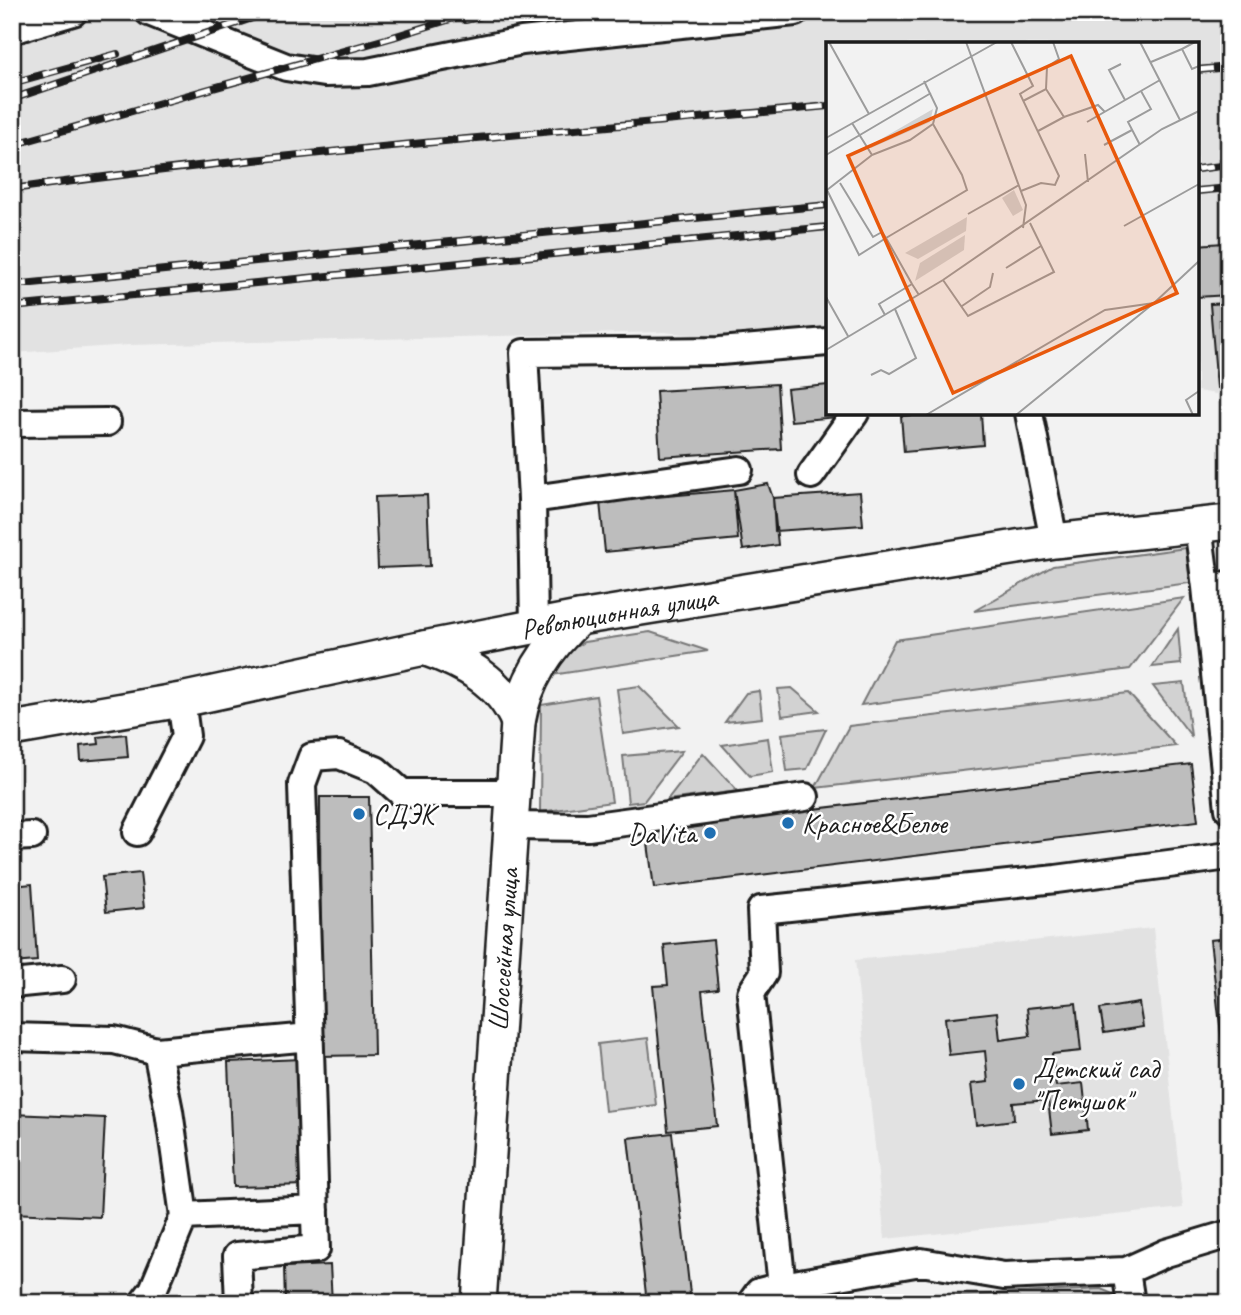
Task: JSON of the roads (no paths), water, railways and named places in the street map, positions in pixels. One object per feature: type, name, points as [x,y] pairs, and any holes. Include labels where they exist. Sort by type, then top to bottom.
[{"type":"main road","name":"Революционная улица","points":[[12,729],[181,700],[579,618],[1054,541],[1213,524]]},
{"type":"main road","name":"Шоссейная улица","points":[[479,1303],[511,793],[518,722],[521,704],[544,657],[561,634],[579,618]]},
{"type":"main road","points":[[424,648],[477,672],[493,685],[511,706],[518,722]]},
{"type":"street","points":[[12,30],[73,12]]},
{"type":"street","points":[[149,12],[286,67],[324,73],[368,72],[522,41],[795,12]]},
{"type":"street","points":[[534,626],[524,353],[720,351],[826,342]]},
{"type":"street","points":[[811,475],[854,415]]},
{"type":"street","points":[[1029,415],[1054,541]]},
{"type":"street","points":[[12,423],[107,422]]},
{"type":"street","points":[[531,499],[739,470]]},
{"type":"street","points":[[1213,524],[1229,809]]},
{"type":"street","points":[[137,832],[186,736],[181,700]]},
{"type":"street","points":[[239,1303],[237,1256],[316,1249],[302,784],[312,757],[339,755],[376,770],[402,793],[511,793]]},
{"type":"street","points":[[509,826],[588,827],[805,797]]},
{"type":"street","points":[[782,1286],[751,993],[764,973],[761,910],[1056,880],[1229,856]]},
{"type":"street","points":[[12,984],[62,979]]},
{"type":"street","points":[[12,1037],[114,1040],[157,1051],[310,1037]]},
{"type":"street","points":[[144,1303],[153,1290],[184,1216],[170,1111],[157,1051]]},
{"type":"street","points":[[184,1216],[315,1210]]},
{"type":"street","points":[[751,1303],[759,1292],[782,1286],[921,1262],[1004,1276],[1126,1271],[1166,1253],[1229,1234]]},
{"type":"street","points":[[1126,1271],[1131,1303]]},
{"type":"railway","points":[[12,99],[270,12]]},
{"type":"railway","points":[[12,145],[473,12]]},
{"type":"railway","points":[[465,20],[498,12]]},
{"type":"railway","points":[[12,83],[117,54]]},
{"type":"railway","points":[[1199,70],[1229,67]]},
{"type":"railway","points":[[12,189],[318,153],[826,106]]},
{"type":"railway","points":[[1199,169],[1229,165]]},
{"type":"railway","points":[[1199,191],[1229,188]]},
{"type":"railway","points":[[12,285],[826,205]]},
{"type":"railway","points":[[12,307],[826,227]]},
{"type":"place","name":"СДЭК","points":[[359,814]]},
{"type":"place","name":"Красное&Белое","points":[[788,823]]},
{"type":"place","name":"DaVita","points":[[710,833]]},
{"type":"place","name":"Детский сад \"Петушок\"","points":[[1019,1084]]}]
